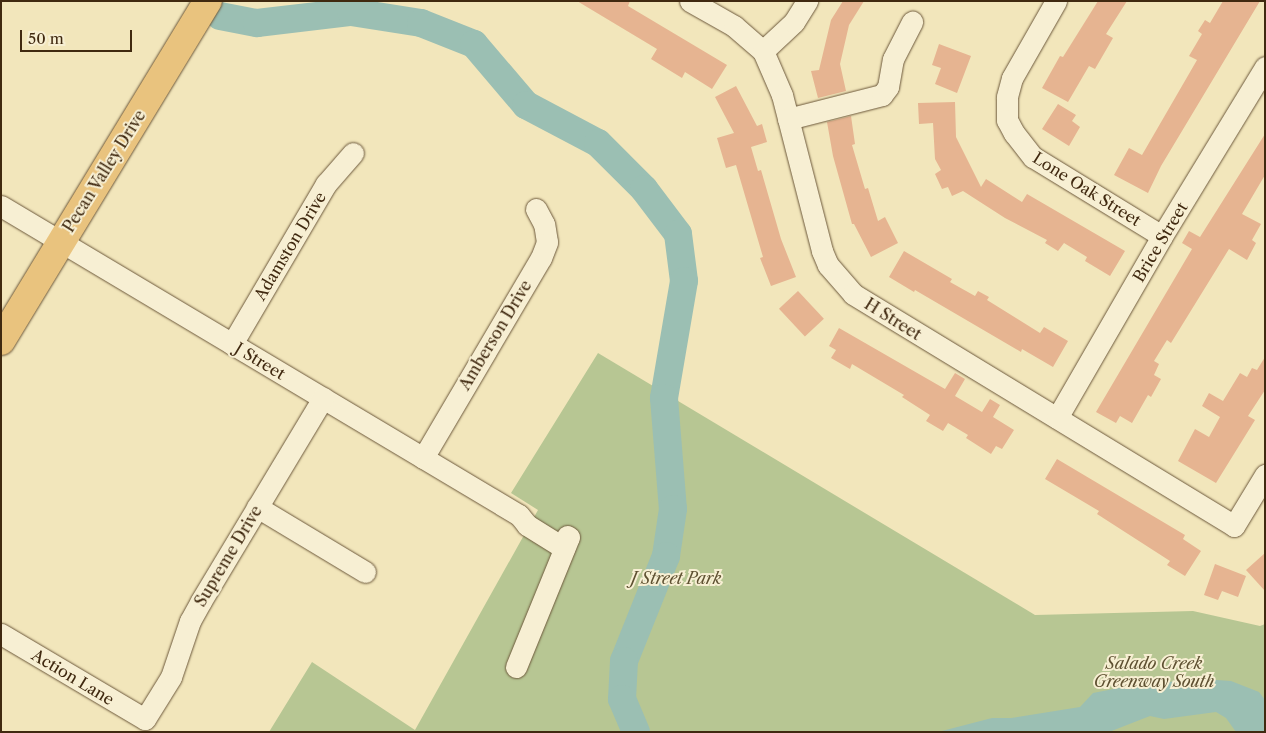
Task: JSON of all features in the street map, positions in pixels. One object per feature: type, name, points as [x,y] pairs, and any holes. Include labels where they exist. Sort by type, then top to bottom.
[{"type":"main road","name":"Pecan Valley Drive","points":[[1,341],[208,1]]},
{"type":"street","name":"H Street","points":[[690,1],[734,26],[764,52],[782,95],[822,251],[828,265],[840,282],[852,294],[1234,526],[1265,475]]},
{"type":"street","points":[[764,52],[794,22],[807,1]]},
{"type":"street","name":"Lone Oak Street","points":[[1056,1],[1012,78],[1007,97],[1007,120],[1014,134],[1033,157],[1162,236]]},
{"type":"street","points":[[788,119],[882,95],[888,88],[893,59],[912,22]]},
{"type":"street","name":"Brice Street","points":[[1057,418],[1162,236],[1265,67]]},
{"type":"street","name":"Adamston Drive","points":[[232,344],[326,184],[353,153]]},
{"type":"street","name":"J Street","points":[[1,206],[519,515],[527,525],[566,543],[516,667]]},
{"type":"street","name":"Amberson Drive","points":[[423,458],[541,258],[548,242],[544,224],[536,209]]},
{"type":"street","name":"Supreme Drive","points":[[145,719],[171,677],[190,621],[201,601],[322,398]]},
{"type":"street","points":[[258,507],[365,572]]},
{"type":"street","name":"Action Lane","points":[[1,634],[145,719]]},
{"type":"green space","name":"J Street Park","points":[[598,353],[1035,615],[1193,611],[1260,626],[1265,624],[1265,732],[269,732],[312,662],[415,730],[538,510],[511,493]]},
{"type":"water","points":[[1202,679],[1231,681],[1259,692],[1265,700],[1265,732],[1236,732],[1226,718],[1216,712],[1164,719],[1150,716],[1109,732],[938,732],[992,718],[1011,718],[1080,707],[1093,693],[1134,685]]},
{"type":"building","points":[[577,1],[630,1],[628,6],[727,65],[712,89],[685,72],[682,78],[651,59],[657,49]]},
{"type":"building","points":[[843,1],[864,1],[849,25],[840,64],[846,91],[818,98],[811,71],[819,70],[831,20]]},
{"type":"building","points":[[1098,1],[1127,1],[1106,34],[1113,38],[1095,69],[1089,66],[1068,102],[1042,88],[1060,56],[1063,57]]},
{"type":"building","points":[[1223,1],[1260,1],[1161,166],[1148,193],[1114,175],[1129,148],[1142,155],[1197,60],[1189,56],[1202,34],[1198,31],[1205,20],[1210,23]]},
{"type":"building","points":[[939,44],[971,56],[957,93],[935,84],[941,68],[932,65]]},
{"type":"building","points":[[736,86],[757,126],[762,124],[767,142],[751,147],[758,171],[761,170],[781,239],[796,277],[771,286],[760,258],[763,257],[736,165],[726,168],[717,138],[734,133],[715,97]]},
{"type":"building","points":[[955,102],[956,137],[981,187],[986,179],[1022,202],[1027,194],[1125,251],[1110,276],[1085,261],[1087,257],[1064,243],[1058,251],[1045,243],[1047,240],[1005,218],[963,191],[952,196],[948,187],[942,189],[935,174],[941,170],[935,159],[933,123],[919,124],[918,103]]},
{"type":"building","points":[[1058,104],[1076,115],[1072,121],[1080,127],[1069,146],[1042,129]]},
{"type":"building","points":[[851,116],[855,144],[852,145],[865,189],[868,188],[878,221],[885,217],[898,243],[871,257],[854,224],[852,224],[833,156],[827,122]]},
{"type":"building","points":[[1265,134],[1265,175],[1242,214],[1261,224],[1252,240],[1256,243],[1247,260],[1229,249],[1171,343],[1167,340],[1154,361],[1159,364],[1154,375],[1161,379],[1151,397],[1148,395],[1132,423],[1120,416],[1116,423],[1096,412],[1192,249],[1182,243],[1189,231],[1200,237]]},
{"type":"building","points":[[904,251],[952,279],[950,282],[975,296],[978,291],[989,297],[987,300],[1040,333],[1044,327],[1068,341],[1053,367],[1022,349],[1021,352],[915,290],[914,292],[889,277]]},
{"type":"building","points":[[798,291],[824,319],[805,337],[779,309]]},
{"type":"building","points":[[839,328],[945,389],[955,373],[965,379],[955,396],[982,412],[990,399],[1000,405],[993,417],[1014,430],[1002,449],[996,446],[991,454],[966,438],[968,435],[948,423],[943,431],[926,421],[930,415],[902,397],[904,395],[852,364],[850,369],[831,358],[836,350],[829,346]]},
{"type":"building","points":[[1265,357],[1265,390],[1248,416],[1255,420],[1216,483],[1178,461],[1195,429],[1209,437],[1220,417],[1202,406],[1209,393],[1223,401],[1240,373],[1247,377],[1252,368],[1257,370]]},
{"type":"building","points":[[1057,459],[1185,535],[1183,539],[1201,551],[1185,576],[1167,565],[1170,561],[1097,514],[1099,511],[1045,479]]},
{"type":"building","points":[[1265,553],[1265,591],[1246,570]]},
{"type":"building","points":[[1215,564],[1246,576],[1238,597],[1222,591],[1218,600],[1204,595]]},
{"type":"waterway","points":[[220,16],[257,23],[351,12],[421,23],[474,44],[526,105],[598,143],[644,189],[678,234],[684,281],[664,398],[673,509],[666,556],[624,661],[622,699],[636,732]]},
{"type":"park label","name":"Salado Creek Greenway South","points":[[1154,672]]}]
